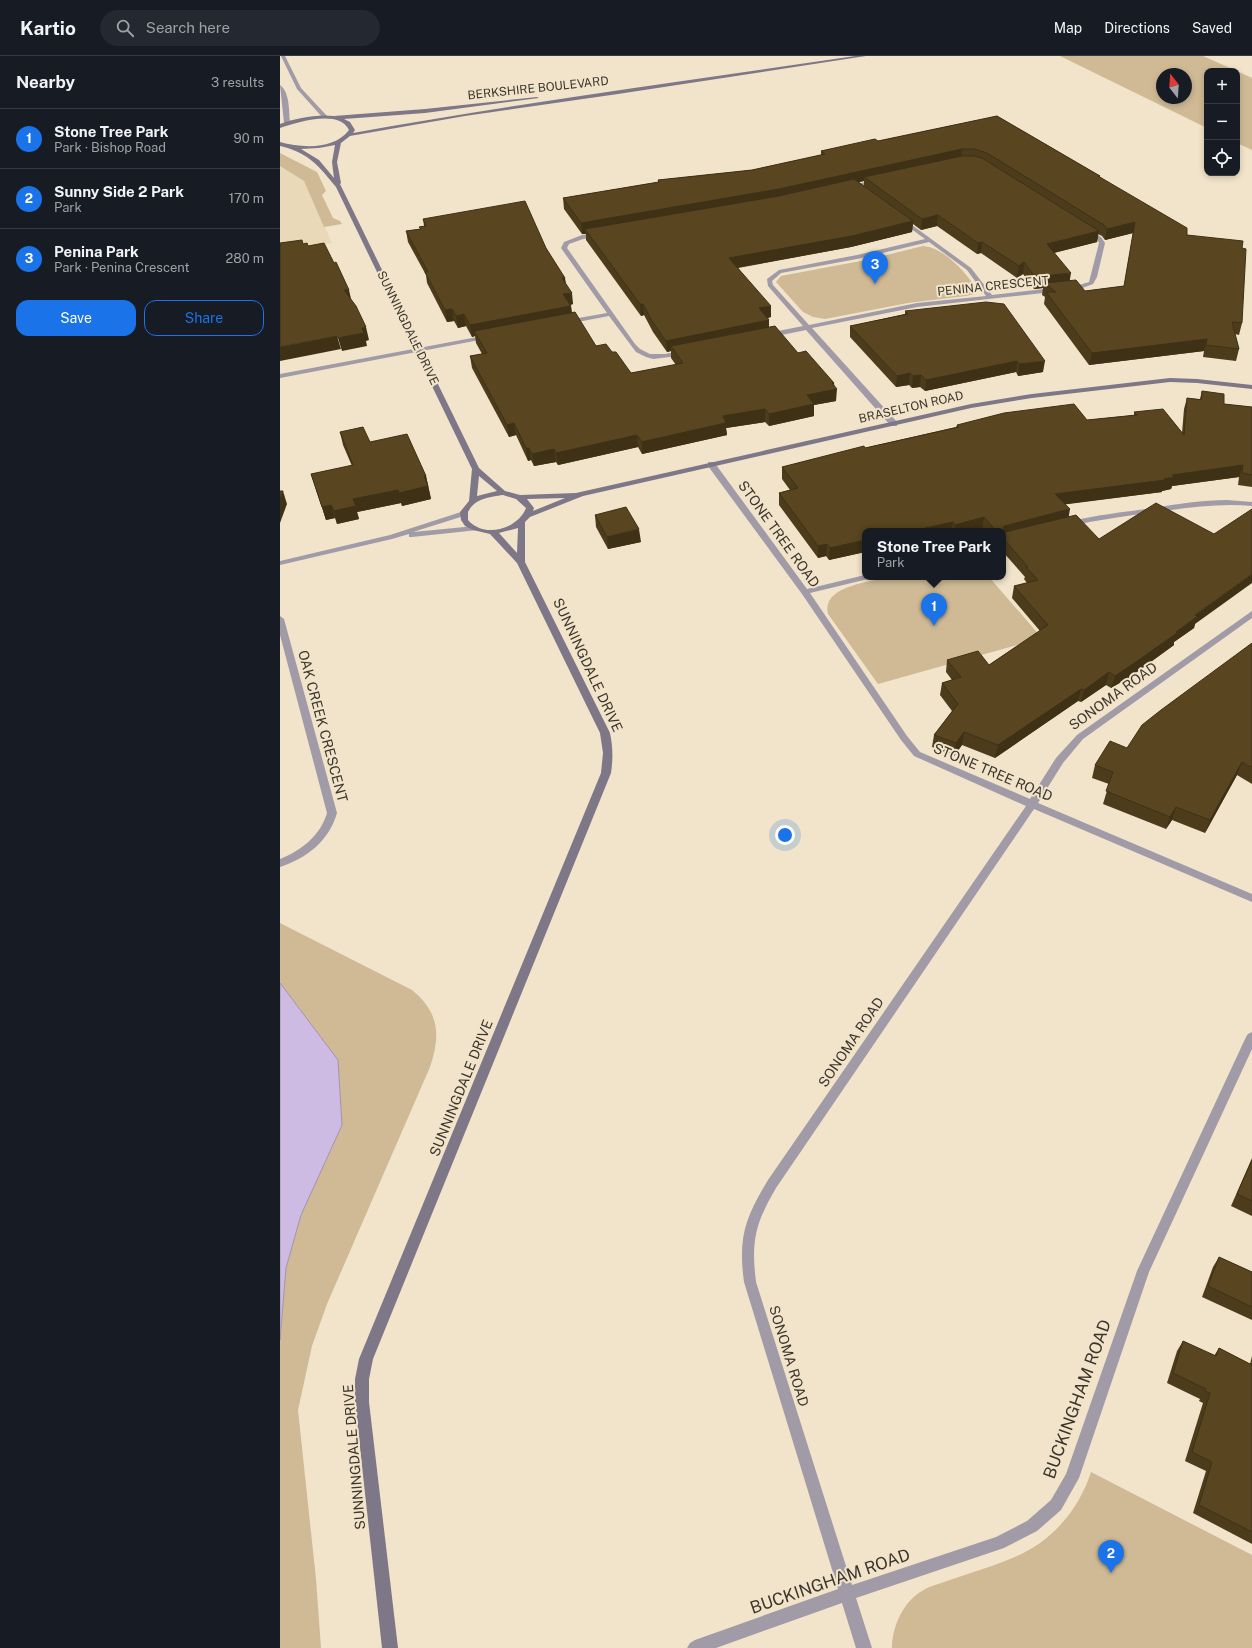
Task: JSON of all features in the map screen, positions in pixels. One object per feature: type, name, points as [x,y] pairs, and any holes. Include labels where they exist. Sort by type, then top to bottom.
[{"type":"street","points":[[283,56],[299,89],[325,117]]},
{"type":"street","name":"BERKSHIRE BOULEVARD","points":[[282,146],[315,147],[339,141],[349,136],[465,114],[864,56]]},
{"type":"street","name":"BERKSHIRE BOULEVARD","points":[[334,118],[425,111],[744,74]]},
{"type":"street","points":[[280,86],[285,99],[287,123]]},
{"type":"street","points":[[280,126],[305,118],[334,118],[351,125],[352,130],[349,136]]},
{"type":"street","name":"SUNNINGDALE DRIVE","points":[[339,141],[334,155],[334,165],[339,187],[476,469],[503,493]]},
{"type":"street","name":"SUNNINGDALE DRIVE","points":[[294,147],[317,161],[339,187]]},
{"type":"street","name":"PENINA CRESCENT","points":[[961,163],[978,164],[1101,240],[1101,247],[1093,280],[1089,284],[1073,288],[917,305],[678,354],[651,357],[639,352],[610,314],[564,248],[569,240],[582,237],[779,203],[856,187],[961,163]]},
{"type":"street","points":[[856,187],[862,192]]},
{"type":"street","points":[[893,213],[969,269],[990,296]]},
{"type":"street","points":[[894,424],[806,327],[770,285],[769,280],[774,274],[930,240]]},
{"type":"street","points":[[557,324],[610,314]]},
{"type":"street","points":[[280,376],[497,335]]},
{"type":"street","name":"BRASELTON ROAD","points":[[529,515],[581,494],[971,406],[1164,381],[1197,381],[1252,387]]},
{"type":"street","name":"STONE TREE ROAD","points":[[711,464],[804,592],[912,749],[929,760],[1252,898]]},
{"type":"street","points":[[472,502],[476,469]]},
{"type":"street","points":[[392,537],[475,528],[492,531],[509,529],[522,523],[529,515],[530,508],[527,502],[520,497],[503,493],[487,496],[472,502],[464,513],[464,519],[468,524],[475,528]]},
{"type":"street","name":"BRASELTON ROAD","points":[[520,497],[581,494]]},
{"type":"street","points":[[1060,526],[1100,518],[1207,503],[1229,501],[1252,504]]},
{"type":"street","points":[[280,563],[392,537],[464,513]]},
{"type":"street","name":"SUNNINGDALE DRIVE","points":[[522,523],[522,562]]},
{"type":"street","name":"SUNNINGDALE DRIVE","points":[[390,1648],[362,1402],[362,1380],[366,1359],[606,773],[609,758],[609,747],[605,733],[522,562],[492,531]]},
{"type":"street","points":[[804,592],[862,578]]},
{"type":"street","name":"SONOMA ROAD","points":[[864,1648],[750,1282],[747,1261],[747,1241],[752,1221],[772,1184],[1032,804],[1052,771],[1072,745],[1080,737],[1252,614]]},
{"type":"street","name":"OAK CREEK CRESCENT","points":[[280,619],[332,813],[327,828],[319,838],[291,860],[280,863]]},
{"type":"street","name":"BUCKINGHAM ROAD","points":[[695,1648],[846,1594],[999,1543],[1032,1526],[1056,1505],[1072,1478],[1143,1271],[1252,1037]]},
{"type":"shaded area","points":[[1060,56],[1203,56],[1230,68],[1204,68],[1204,127],[1158,104],[1192,104],[1192,68],[1156,68],[1156,103]]},
{"type":"shaded area","points":[[1240,72],[1252,78],[1252,150],[1240,144]]},
{"type":"shaded area","points":[[280,153],[317,172],[326,191],[322,195],[333,218],[340,221],[342,224],[324,227],[304,181],[280,166]]},
{"type":"shaded area","points":[[280,166],[304,181],[332,243],[280,251]]},
{"type":"shaded area","points":[[923,246],[939,251],[954,262],[967,275],[977,289],[975,294],[908,303],[825,319],[813,317],[803,312],[776,282],[781,276],[866,260]]},
{"type":"shaded area","points":[[877,580],[992,580],[1042,638],[878,684],[828,614],[828,605],[832,597],[839,591]]},
{"type":"shaded area","points":[[280,923],[412,990],[428,1007],[435,1025],[436,1034],[436,1045],[430,1067],[327,1304],[312,1346],[298,1410],[316,1579],[321,1648],[280,1648],[280,1340],[286,1268],[301,1215],[342,1125],[338,1060],[280,983]]},
{"type":"shaded area","points":[[280,983],[338,1060],[342,1125],[301,1215],[286,1268],[280,1340]]},
{"type":"shaded area","points":[[1091,1472],[1252,1555],[1252,1648],[892,1648],[896,1624],[904,1608],[915,1596],[931,1586],[1007,1560],[1030,1550],[1040,1543],[1057,1529],[1071,1512],[1083,1493]]},
{"type":"building","points":[[997,116],[1187,228],[1187,235],[1243,241],[1242,248],[1246,249],[1242,323],[1232,322],[1239,349],[1206,345],[1207,339],[1092,353],[1046,292],[1056,292],[1044,283],[1076,280],[1085,291],[1124,286],[1135,222],[1107,229],[1104,225],[987,153],[975,149],[962,149],[779,189],[581,223],[563,198],[659,182],[658,180],[752,170],[825,154],[821,151],[875,139],[878,141]]},
{"type":"building","points":[[962,156],[982,158],[1099,231],[1047,244],[1071,273],[1035,277],[1024,262],[1019,266],[982,242],[978,243],[938,215],[922,219],[864,177]]},
{"type":"building","points":[[854,179],[913,221],[852,236],[729,258],[771,306],[759,308],[769,320],[666,341],[652,321],[643,304],[640,304],[585,229],[779,196]]},
{"type":"building","points":[[525,201],[546,248],[565,278],[562,278],[572,293],[563,294],[571,306],[470,325],[464,314],[456,316],[452,309],[445,310],[425,272],[428,272],[406,231],[421,229],[419,227],[426,226],[423,219]]},
{"type":"building","points":[[302,240],[303,244],[307,243],[308,246],[324,243],[334,263],[336,262],[349,290],[344,290],[356,306],[366,327],[362,328],[364,333],[338,338],[337,336],[280,347],[280,243]]},
{"type":"building","points":[[986,302],[1004,304],[1045,361],[1019,364],[1017,361],[926,380],[921,375],[913,376],[910,373],[897,376],[850,326],[908,314],[905,311]]},
{"type":"building","points":[[575,312],[596,346],[606,344],[612,352],[616,352],[631,373],[683,363],[671,346],[775,326],[798,353],[806,351],[834,383],[832,383],[837,389],[807,395],[814,404],[769,414],[765,409],[723,416],[726,423],[642,442],[637,435],[556,453],[554,449],[532,454],[529,448],[526,448],[514,423],[507,425],[470,356],[487,353],[474,331]]},
{"type":"building","points":[[1202,391],[1224,394],[1224,404],[1252,407],[1252,475],[1242,473],[1243,465],[1172,475],[1174,477],[1164,479],[1165,480],[1055,494],[1070,509],[1004,526],[1004,528],[993,528],[984,517],[955,525],[953,522],[926,528],[862,528],[862,541],[830,548],[827,544],[818,546],[779,493],[798,488],[782,467],[864,446],[865,448],[959,427],[957,425],[1004,413],[1074,404],[1087,420],[1137,415],[1134,412],[1163,409],[1184,435],[1187,398],[1201,400]]},
{"type":"building","points":[[363,427],[370,442],[407,434],[426,476],[424,476],[428,486],[399,493],[398,490],[353,499],[356,506],[334,511],[331,505],[322,507],[311,474],[353,465],[340,432]]},
{"type":"building","points":[[280,491],[283,491],[280,499]]},
{"type":"building","points":[[1156,503],[1214,534],[1252,509],[1252,574],[1195,615],[1198,616],[1176,632],[1177,633],[1115,676],[1109,672],[1084,690],[1081,689],[998,745],[964,732],[956,743],[934,735],[958,704],[942,683],[961,677],[947,660],[978,651],[989,665],[1048,625],[1014,586],[1038,580],[1026,567],[1028,567],[1006,541],[1006,532],[1076,515],[1099,539]]},
{"type":"building","points":[[626,507],[639,529],[607,537],[595,515]]},
{"type":"building","points":[[1252,643],[1252,768],[1242,762],[1210,820],[1176,807],[1170,817],[1106,791],[1113,772],[1095,765],[1110,741],[1127,748],[1142,725]]},
{"type":"building","points":[[1252,1160],[1252,1201],[1237,1194]]},
{"type":"building","points":[[1219,1257],[1252,1272],[1252,1307],[1208,1286]]},
{"type":"building","points":[[1183,1341],[1216,1356],[1219,1348],[1252,1365],[1252,1532],[1199,1505],[1212,1462],[1192,1452],[1210,1393],[1205,1391],[1206,1389],[1173,1373]]},
{"type":"place","name":"Penina Park","points":[[875,284]]},
{"type":"place","name":"Stone Tree Park","points":[[934,626]]},
{"type":"place","name":"Sunny Side 2 Park","points":[[1111,1573]]}]
